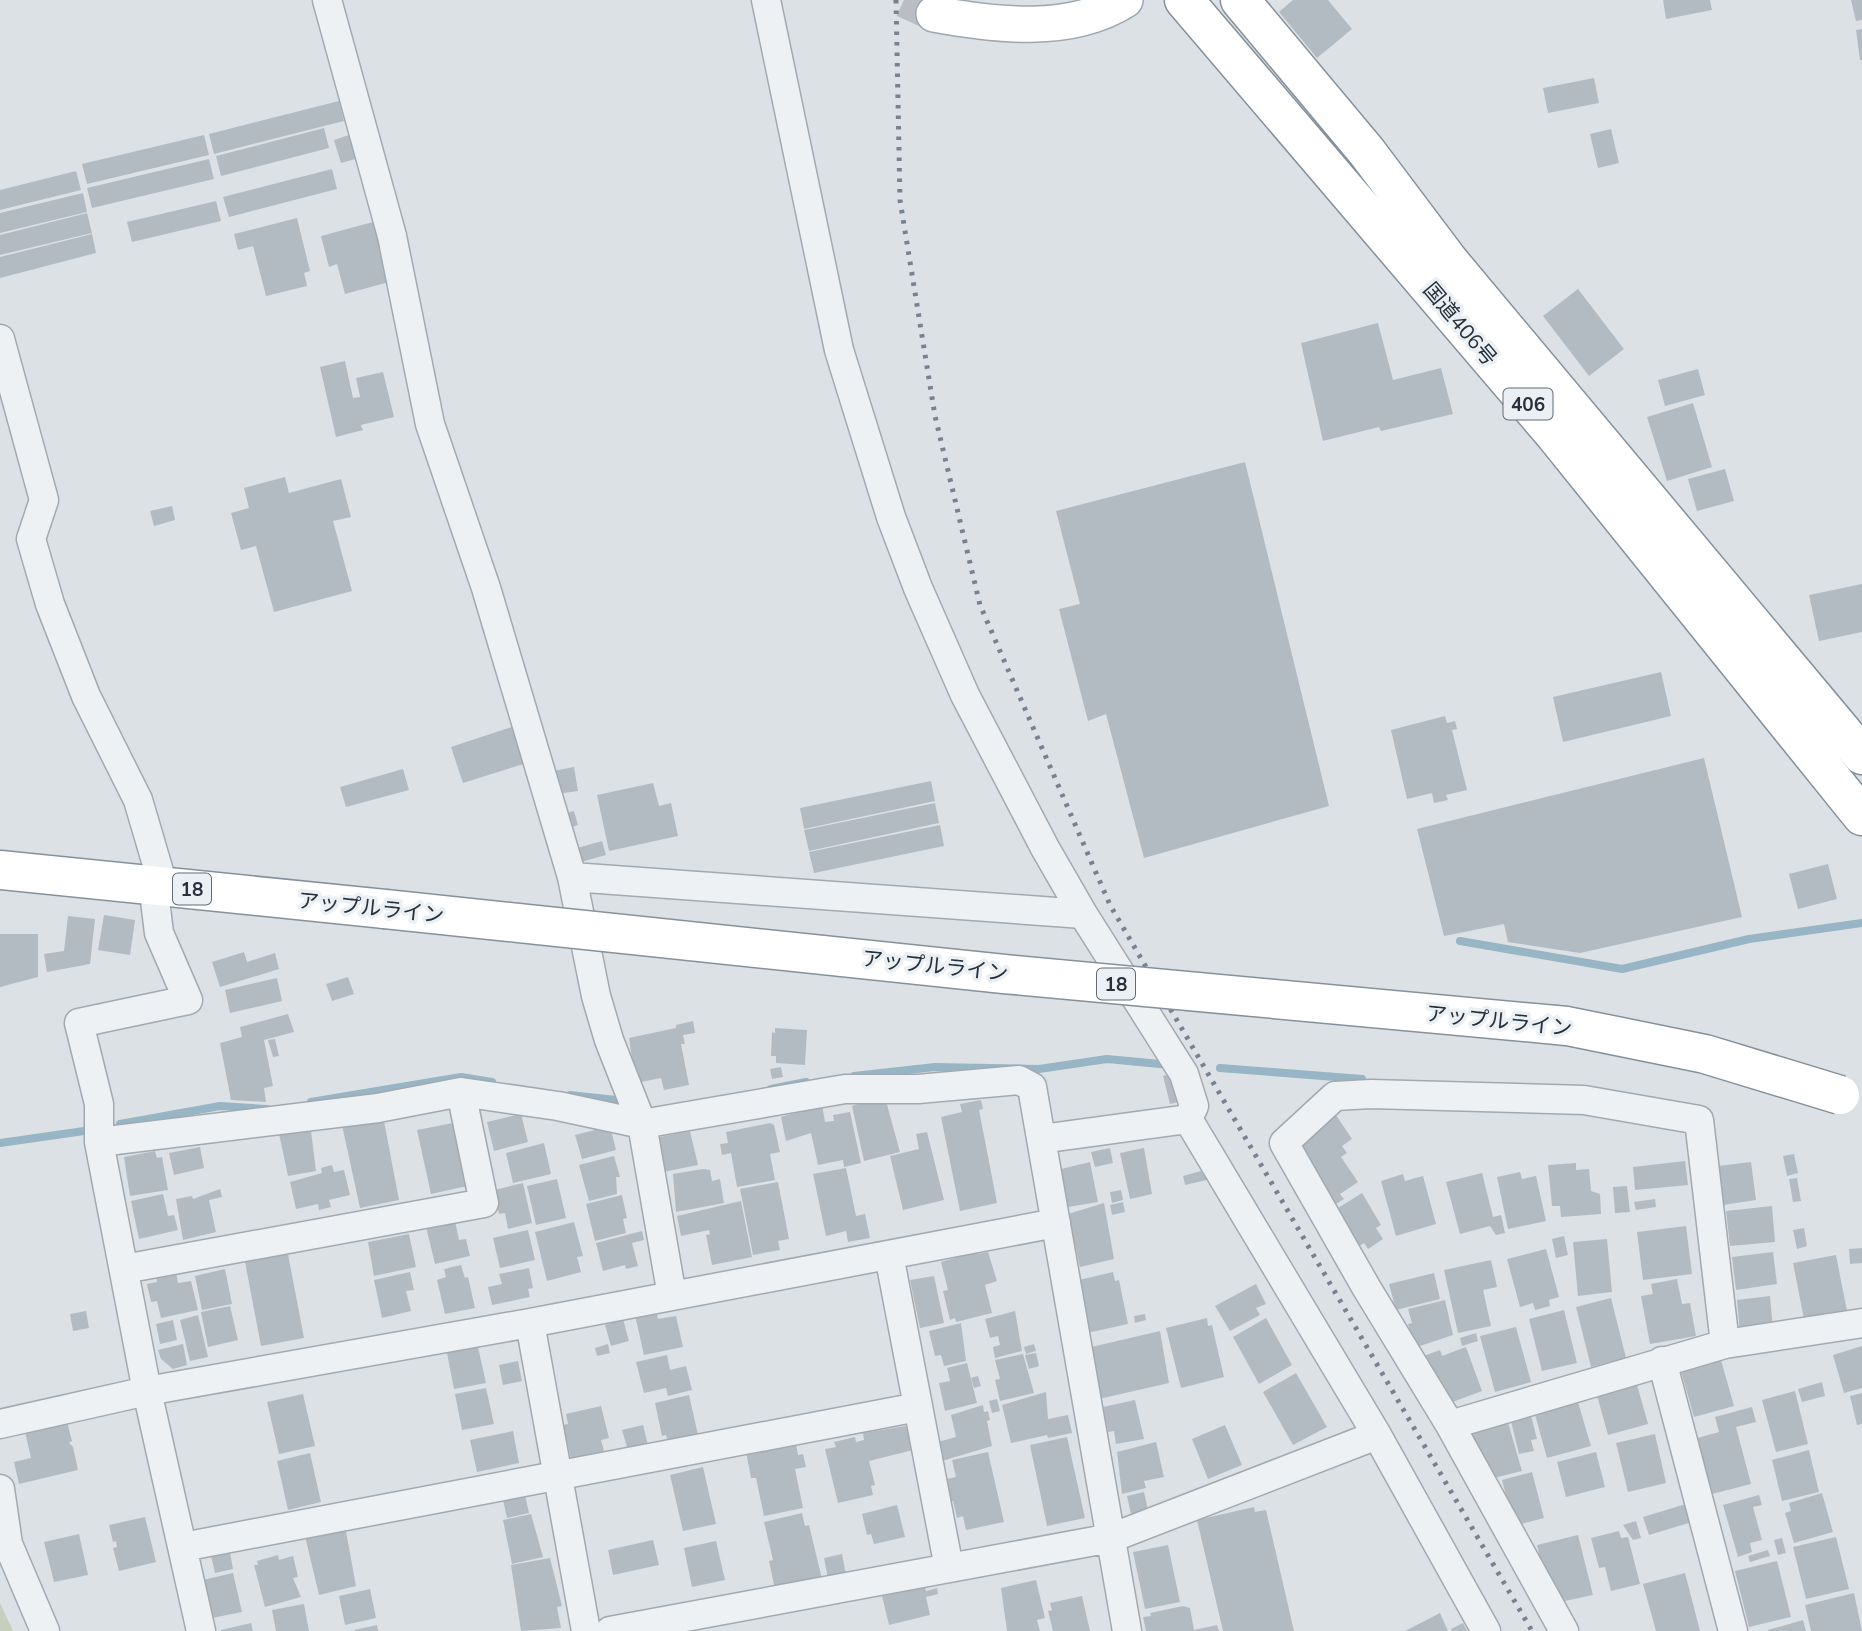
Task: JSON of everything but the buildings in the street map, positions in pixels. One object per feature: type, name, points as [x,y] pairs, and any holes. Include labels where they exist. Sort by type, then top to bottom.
[{"type":"highway","name":"国道406号","points":[[1184,0],[1555,435],[1862,816]]},
{"type":"highway","name":"国道406号","points":[[1240,0],[1367,152],[1449,261],[1862,755]]},
{"type":"highway","name":"アップルライン","points":[[0,870],[1018,975],[1567,1026],[1705,1054],[1851,1099]]},
{"type":"main road","points":[[934,14],[986,24],[1064,22],[1125,0]]},
{"type":"street","points":[[327,0],[392,236],[430,424],[486,588],[572,877],[596,996],[609,1040],[642,1124],[672,1296]]},
{"type":"street","points":[[766,0],[839,349],[891,517],[918,588],[965,695],[1045,848],[1083,914],[1184,1073],[1194,1106],[1188,1119]]},
{"type":"street","points":[[0,339],[44,500],[31,539],[50,604],[86,696],[138,800],[158,885],[159,933],[188,1000],[79,1023],[99,1104],[99,1142],[147,1391],[201,1631]]},
{"type":"street","points":[[572,877],[1083,914]]},
{"type":"street","points":[[99,1142],[378,1108],[461,1092],[558,1106],[642,1124],[845,1089],[918,1089],[1019,1080],[1032,1087],[1127,1631]]},
{"type":"street","points":[[124,1269],[484,1203],[461,1092]]},
{"type":"street","points":[[1564,1631],[1450,1425],[1363,1283],[1284,1143],[1335,1096],[1371,1094],[1584,1100],[1699,1120],[1725,1343]]},
{"type":"street","points":[[1041,1139],[1188,1119]]},
{"type":"street","points":[[1188,1119],[1377,1435],[1486,1631]]},
{"type":"street","points":[[0,1424],[147,1391],[530,1323],[1056,1223]]},
{"type":"street","points":[[888,1255],[949,1568]]},
{"type":"street","points":[[530,1323],[586,1631]]},
{"type":"street","points":[[1450,1425],[1725,1343],[1862,1324]]},
{"type":"street","points":[[1662,1361],[1733,1631]]},
{"type":"street","points":[[183,1547],[918,1407]]},
{"type":"street","points":[[610,1631],[1111,1538],[1377,1435]]},
{"type":"street","points":[[0,1489],[8,1544],[44,1631]]},
{"type":"green space","points":[[0,1603],[13,1631],[0,1631]]},
{"type":"waterway","points":[[1460,941],[1622,969],[1749,939],[1862,923]]},
{"type":"waterway","points":[[854,1076],[935,1067],[1039,1069],[1107,1059],[1171,1065]]},
{"type":"waterway","points":[[1220,1068],[1362,1079]]},
{"type":"waterway","points":[[311,1102],[461,1077],[492,1082]]},
{"type":"waterway","points":[[771,1089],[806,1082]]},
{"type":"waterway","points":[[570,1095],[616,1100]]},
{"type":"waterway","points":[[120,1124],[220,1106],[267,1109]]},
{"type":"waterway","points":[[0,1143],[91,1130]]},
{"type":"tunnel","points":[[904,0],[934,14]]},
{"type":"railway","points":[[896,0],[900,200],[935,416],[980,605],[1110,905],[1532,1631]]}]
